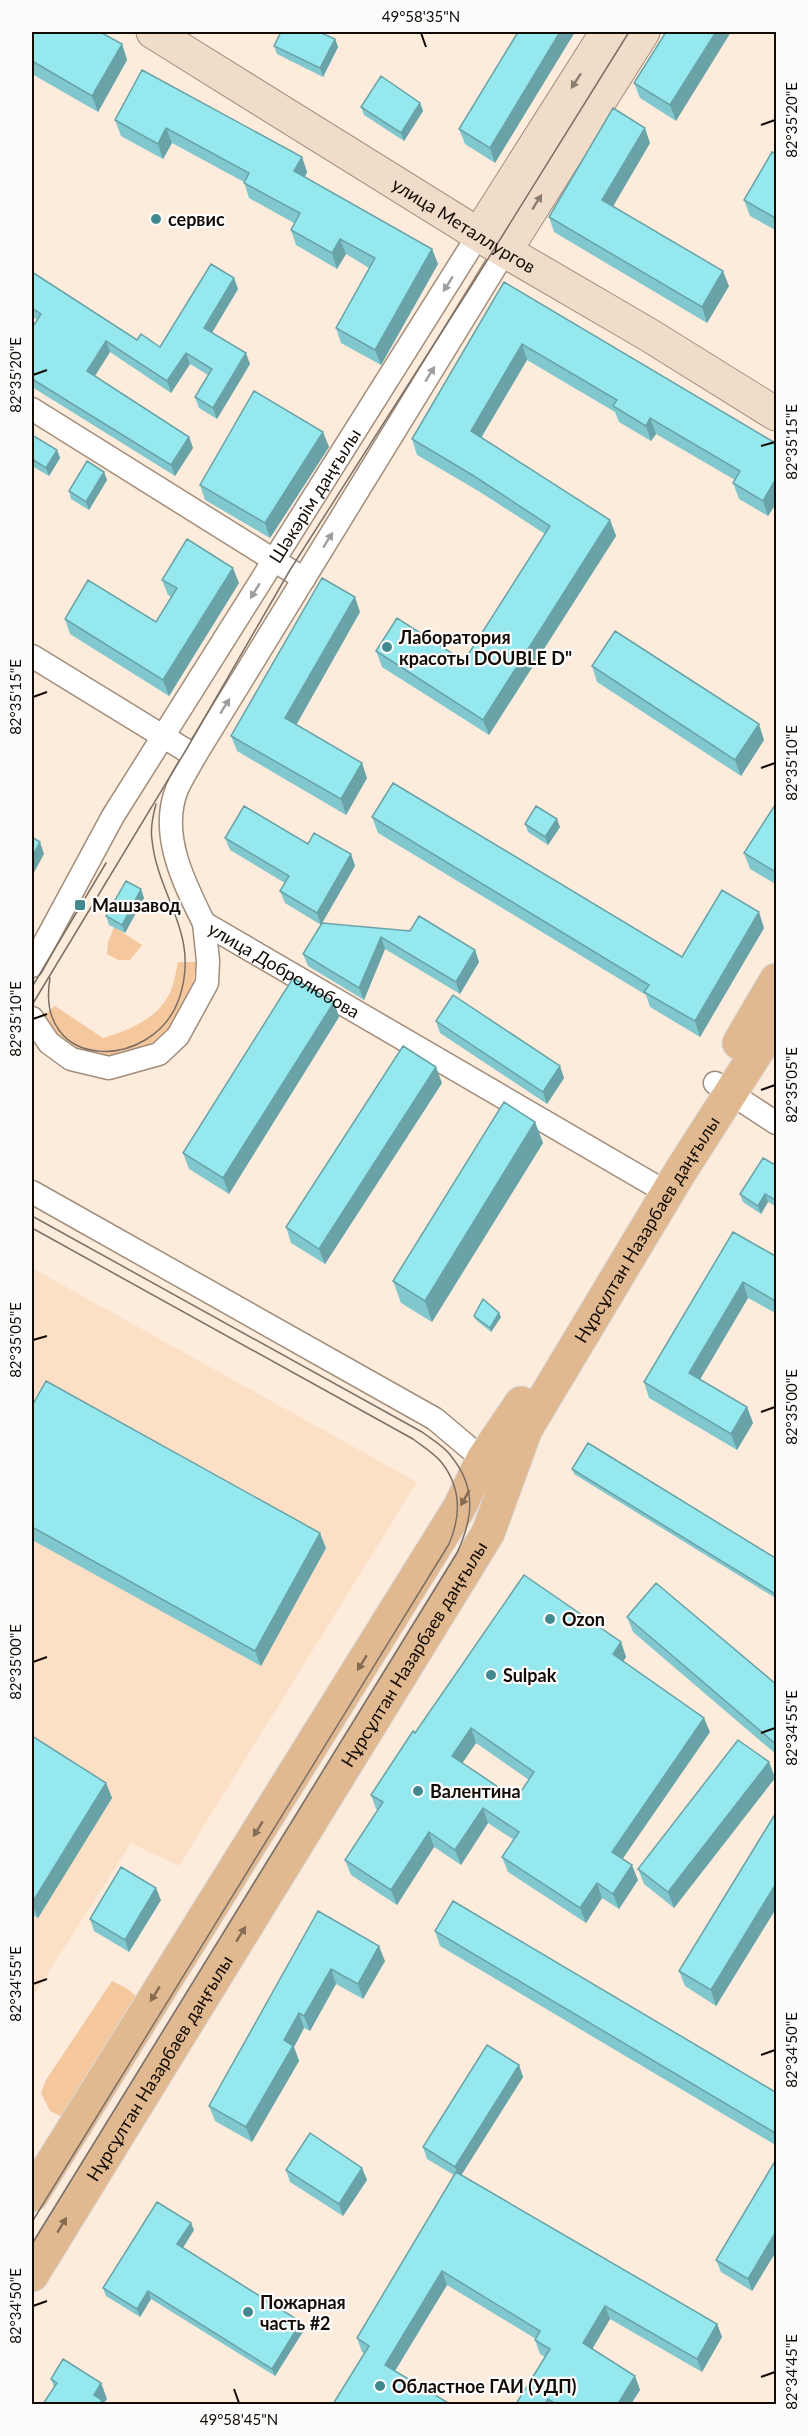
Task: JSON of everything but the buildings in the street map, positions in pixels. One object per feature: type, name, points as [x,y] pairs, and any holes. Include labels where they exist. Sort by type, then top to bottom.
[{"type":"main road","name":"Нұрсұлтан Назарбаев даңғылы","points":[[32,2195],[459,1508],[494,1470],[526,1429],[680,1172],[777,980]]},
{"type":"main road","name":"Нұрсұлтан Назарбаев даңғылы","points":[[32,2275],[488,1533],[494,1470],[511,1420],[652,1184],[777,1022]]},
{"type":"street","name":"улица Металлургов","points":[[153,32],[492,243],[649,335],[777,414]]},
{"type":"street","name":"Шәкәрім даңғылы","points":[[195,756],[304,579],[607,32]]},
{"type":"street","name":"Шәкәрім даңғылы","points":[[32,966],[113,816],[274,561],[492,243],[643,32]]},
{"type":"street","points":[[32,409],[304,579]]},
{"type":"street","points":[[32,656],[195,756]]},
{"type":"street","name":"улица Добролюбова","points":[[195,756],[177,790],[171,816],[174,850],[188,892],[204,923],[652,1184]]},
{"type":"street","points":[[32,1018],[49,1043],[71,1059],[109,1068],[159,1054],[178,1036],[207,983],[208,961],[204,923]]},
{"type":"street","points":[[724,1088],[777,1123]]},
{"type":"street","points":[[32,1192],[435,1419],[494,1470]]},
{"type":"shaded area","points":[[114,927],[142,945],[130,960],[118,960],[107,954],[108,942]]},
{"type":"shaded area","points":[[178,962],[196,962],[188,1002],[173,1030],[152,1045],[111,1057],[89,1057],[66,1045],[44,1015],[55,1006],[103,1038],[123,1031],[143,1022],[160,1008],[172,987]]},
{"type":"shaded area","points":[[32,1268],[417,1482],[179,1866],[131,1843],[32,1998]]},
{"type":"shaded area","points":[[112,1981],[136,1996],[63,2117],[50,2111],[41,2093],[46,2080]]},
{"type":"tram line","points":[[32,1005],[186,750],[290,570],[473,283],[629,32]]},
{"type":"tram line","points":[[50,978],[50,1009],[60,1031],[77,1045],[99,1051],[123,1049],[146,1040],[165,1023],[179,999],[184,976],[185,955],[182,935],[156,861],[151,831],[156,804]]},
{"type":"tram line","points":[[32,987],[106,863]]},
{"type":"tram line","points":[[32,1216],[422,1432],[451,1456],[465,1480],[470,1503],[466,1528],[457,1553],[32,2244]]},
{"type":"tram line","points":[[32,1228],[413,1439],[442,1463],[449,1473],[458,1503],[456,1523],[449,1544],[32,2222]]},
{"type":"place","name":"сервис","points":[[156,219]]},
{"type":"place","name":"Лаборатория красоты DOUBLE D\"","points":[[387,647]]},
{"type":"place","name":"Машзавод","points":[[80,905]]},
{"type":"place","name":"Ozon","points":[[550,1619]]},
{"type":"place","name":"Sulpak","points":[[491,1675]]},
{"type":"place","name":"Валентина","points":[[418,1791]]},
{"type":"place","name":"Пожарная часть #2","points":[[248,2312]]},
{"type":"place","name":"Областное ГАИ (УДП)","points":[[380,2386]]}]
